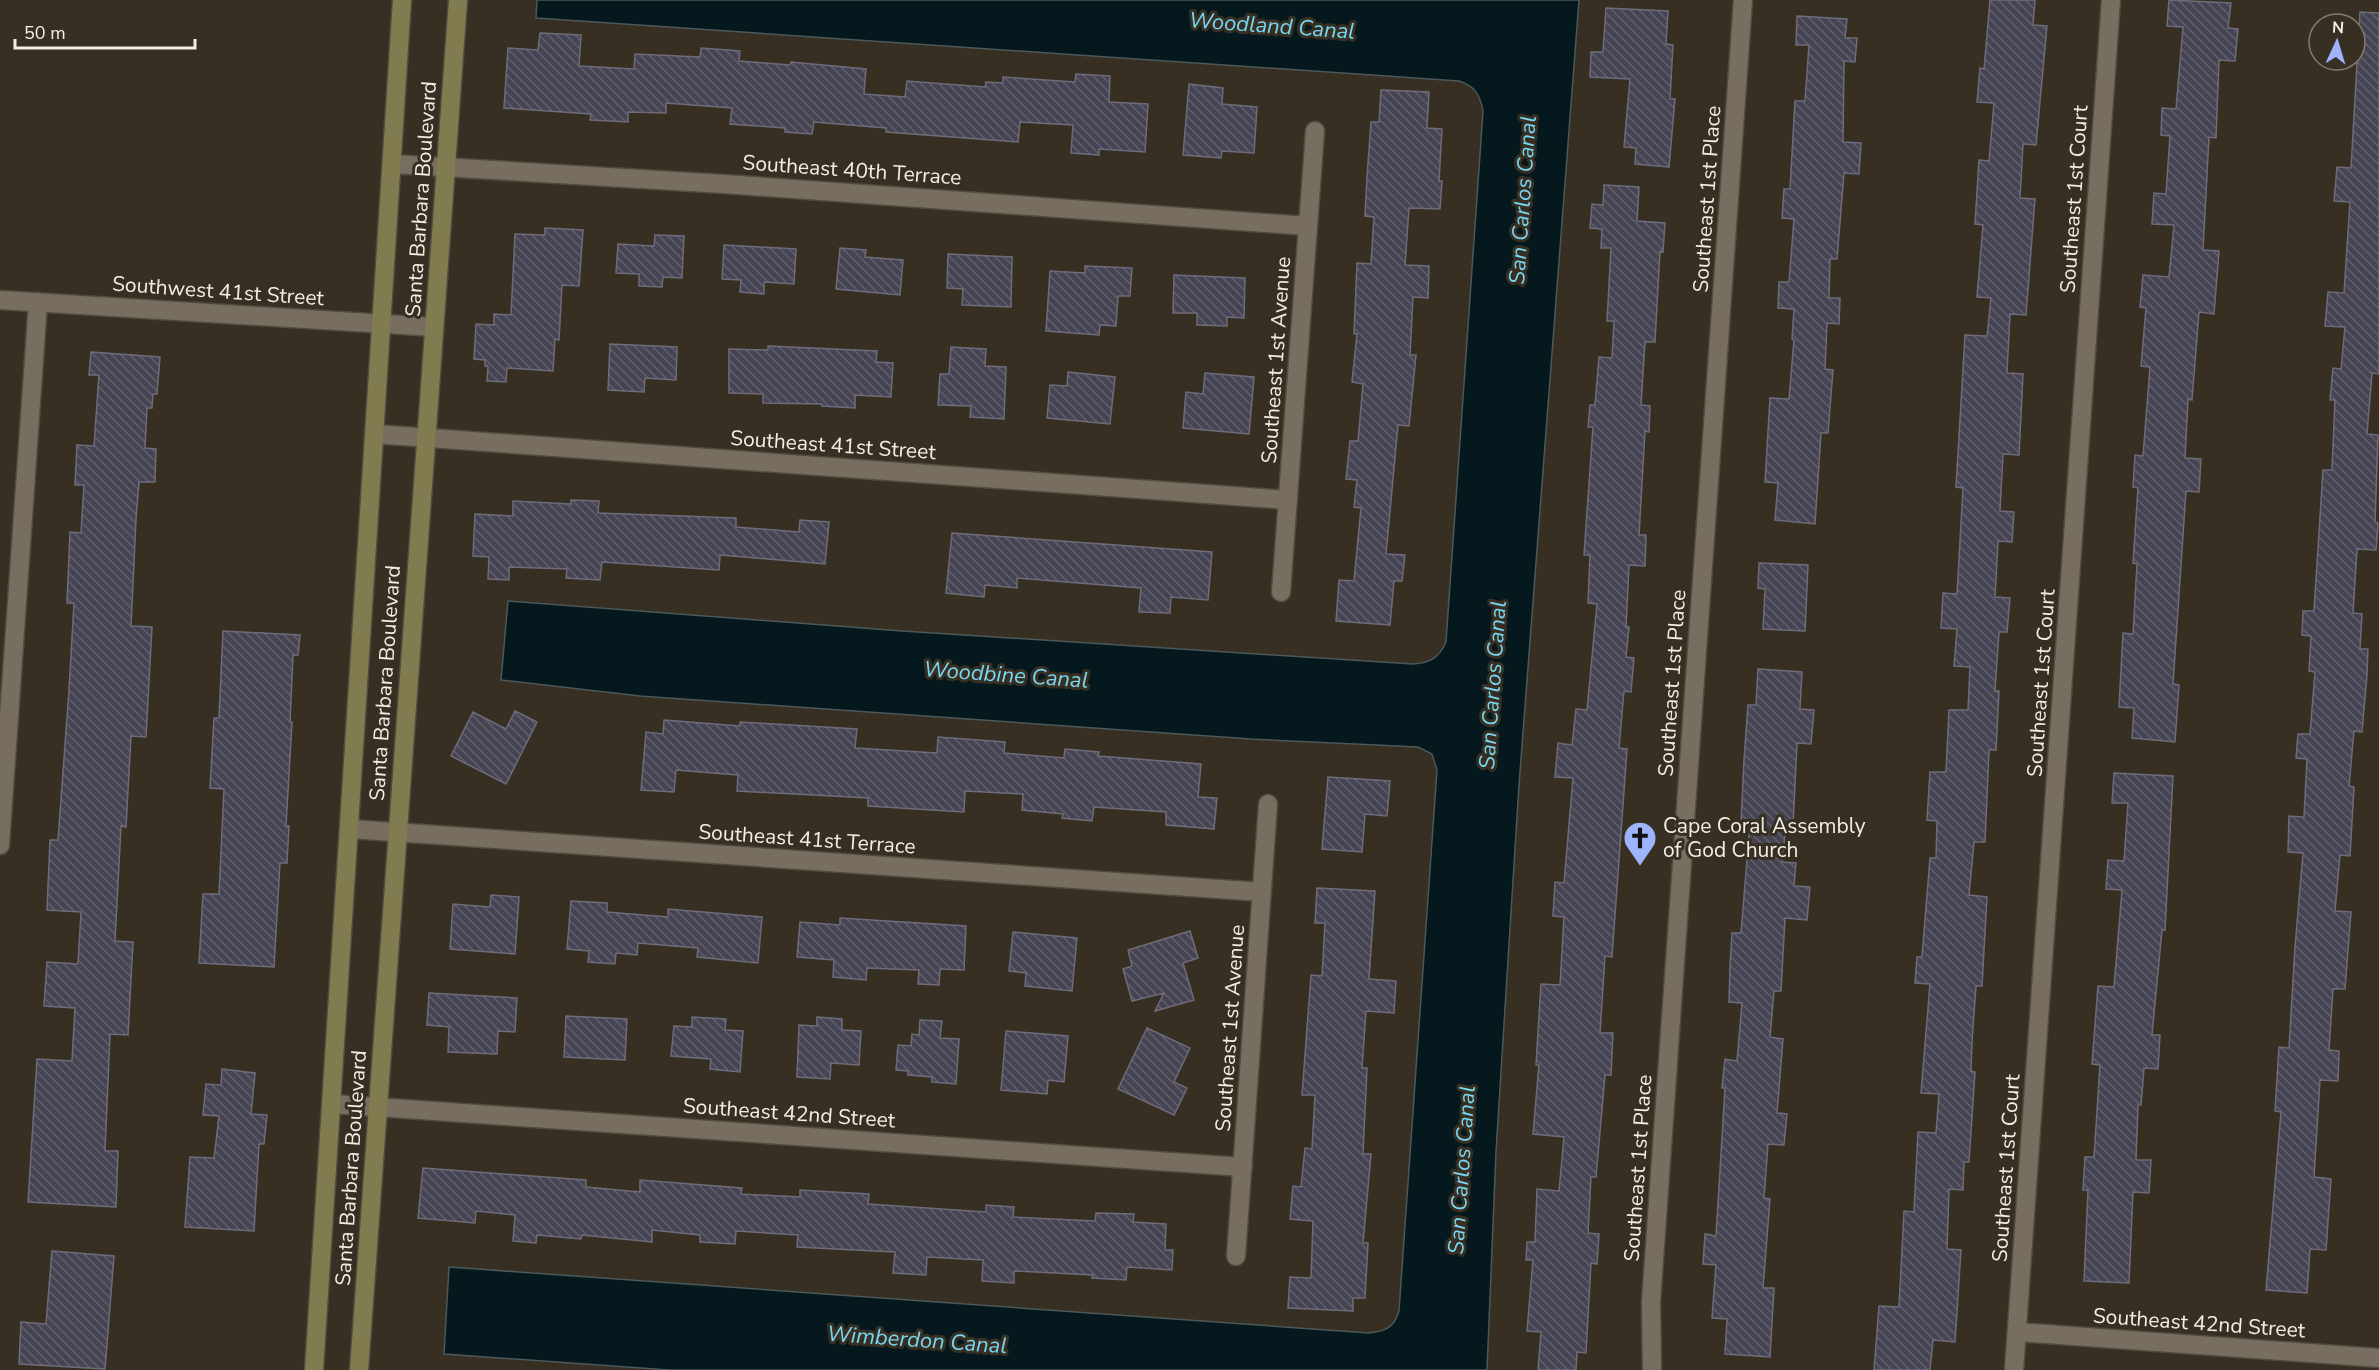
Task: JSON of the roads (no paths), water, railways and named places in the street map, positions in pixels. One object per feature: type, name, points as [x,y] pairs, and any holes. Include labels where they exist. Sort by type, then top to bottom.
[{"type":"main road","name":"Santa Barbara Boulevard","points":[[315,1370],[402,0]]},
{"type":"main road","name":"Santa Barbara Boulevard","points":[[359,1370],[458,0]]},
{"type":"street","name":"Southeast 1st Place","points":[[1652,1370],[1652,1290],[1743,0]]},
{"type":"street","name":"Southeast 1st Court","points":[[2014,1370],[2111,0]]},
{"type":"street","name":"Southeast 1st Avenue","points":[[1281,592],[1315,131]]},
{"type":"street","name":"Southeast 40th Terrace","points":[[392,164],[1308,226]]},
{"type":"street","name":"Southwest 41st Street","points":[[0,300],[434,327]]},
{"type":"street","points":[[0,845],[38,302]]},
{"type":"street","name":"Southeast 41st Street","points":[[375,435],[1288,500]]},
{"type":"street","name":"Southeast 1st Avenue","points":[[1236,1256],[1269,804]]},
{"type":"street","name":"Southeast 41st Terrace","points":[[350,830],[1262,892]]},
{"type":"street","name":"Southeast 42nd Street","points":[[333,1104],[1243,1167]]},
{"type":"street","name":"Southeast 42nd Street","points":[[2017,1332],[2379,1358]]},
{"type":"street","points":[[2378,1370],[2379,1353]]},
{"type":"water","points":[[537,0],[1579,0],[1519,785],[1496,1152],[1487,1370],[669,1370],[444,1354],[449,1267],[1369,1333],[1385,1330],[1392,1325],[1399,1311],[1437,770],[1432,754],[1418,747],[1251,739],[640,696],[501,680],[508,601],[902,631],[1413,664],[1433,659],[1446,642],[1483,111],[1476,92],[1459,81],[536,18]]},
{"type":"place","name":"Cape Coral Assembly of God Church","points":[[1640,867]]},
{"type":"water label","name":"Woodland Canal","points":[[1272,25]]},
{"type":"water label","name":"San Carlos Canal","points":[[1522,200]]},
{"type":"water label","name":"Woodbine Canal","points":[[1006,674]]},
{"type":"water label","name":"San Carlos Canal","points":[[1492,685]]},
{"type":"water label","name":"San Carlos Canal","points":[[1461,1170]]},
{"type":"water label","name":"Wimberdon Canal","points":[[917,1339]]}]
